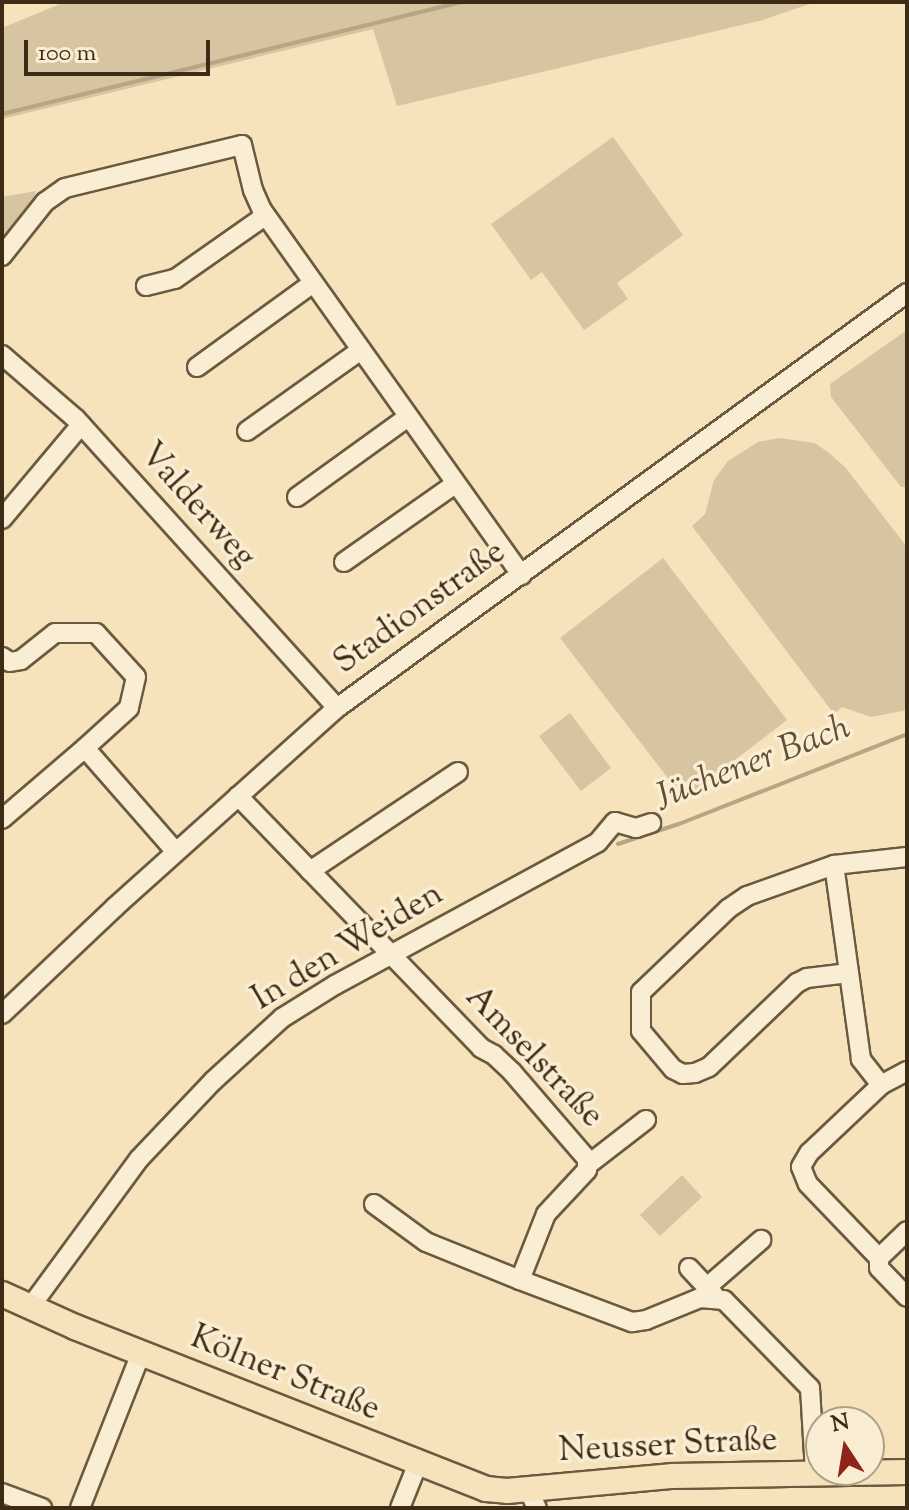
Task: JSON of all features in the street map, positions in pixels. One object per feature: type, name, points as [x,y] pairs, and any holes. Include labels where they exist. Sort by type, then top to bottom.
[{"type":"main road","name":"Kölner Straße","points":[[2,1294],[418,1463],[486,1489],[532,1498]]},
{"type":"main road","name":"Neusser Straße","points":[[885,1472],[907,1472]]},
{"type":"main road","name":"Neusser Straße","points":[[532,1498],[649,1477],[805,1473]]},
{"type":"street","points":[[2,256],[45,202],[65,188],[242,145],[253,190],[265,216],[521,575]]},
{"type":"street","points":[[146,286],[175,279],[265,216]]},
{"type":"street","points":[[197,367],[313,283]]},
{"type":"street","name":"Stadionstraße","points":[[2,1014],[337,708],[907,293]]},
{"type":"street","points":[[247,431],[361,350]]},
{"type":"street","name":"Valderweg","points":[[2,355],[81,425],[337,708]]},
{"type":"street","points":[[297,497],[408,417]]},
{"type":"street","points":[[2,519],[81,425]]},
{"type":"street","points":[[344,562],[455,484]]},
{"type":"street","points":[[2,657],[10,662],[24,659],[55,633],[96,633],[136,677],[129,708],[2,819]]},
{"type":"street","points":[[85,748],[176,852]]},
{"type":"street","points":[[310,871],[458,772]]},
{"type":"street","name":"Amselstraße","points":[[238,796],[451,1017],[522,1083],[589,1164],[584,1174],[546,1214],[520,1280]]},
{"type":"street","name":"In den Weiden","points":[[31,1306],[123,1177],[213,1081],[296,1008],[598,842],[615,822],[636,828],[651,823]]},
{"type":"street","points":[[849,973],[797,983],[709,1067],[695,1073],[683,1074],[673,1069],[641,1031],[639,998],[643,989],[728,909],[747,896],[834,865],[907,857]]},
{"type":"street","points":[[834,865],[862,1062],[881,1085]]},
{"type":"street","points":[[907,1071],[881,1085],[809,1153],[801,1167],[808,1184],[879,1258],[879,1268],[907,1297]]},
{"type":"street","points":[[589,1164],[646,1120]]},
{"type":"street","points":[[374,1204],[426,1242],[632,1322],[646,1320],[712,1292],[761,1240]]},
{"type":"street","points":[[879,1258],[907,1231]]},
{"type":"street","points":[[689,1268],[773,1346],[810,1388],[811,1406]]},
{"type":"street","points":[[80,1508],[141,1353]]},
{"type":"street","points":[[400,1508],[418,1463]]},
{"type":"street","points":[[2,1493],[42,1508]]},
{"type":"shaded area","points":[[65,2],[815,2],[763,20],[397,106],[373,29],[2,119],[2,28]]},
{"type":"shaded area","points":[[613,137],[683,235],[617,283],[628,299],[584,330],[542,272],[531,280],[491,224]]},
{"type":"shaded area","points":[[36,191],[32,205],[2,243],[2,197]]},
{"type":"shaded area","points":[[907,330],[907,487],[901,487],[831,397],[830,384]]},
{"type":"shaded area","points":[[779,438],[815,443],[829,453],[845,467],[907,547],[907,710],[871,717],[842,707],[834,714],[692,526],[705,514],[714,480],[728,461],[758,442]]},
{"type":"shaded area","points":[[663,558],[787,720],[684,799],[560,638]]},
{"type":"shaded area","points":[[570,713],[611,768],[581,791],[539,736]]},
{"type":"shaded area","points":[[682,1175],[702,1197],[660,1236],[640,1215]]},
{"type":"waterway","name":"Jüchener Bach","points":[[2,114],[461,2]]},
{"type":"waterway","name":"Jüchener Bach","points":[[618,844],[679,824],[907,734]]}]
